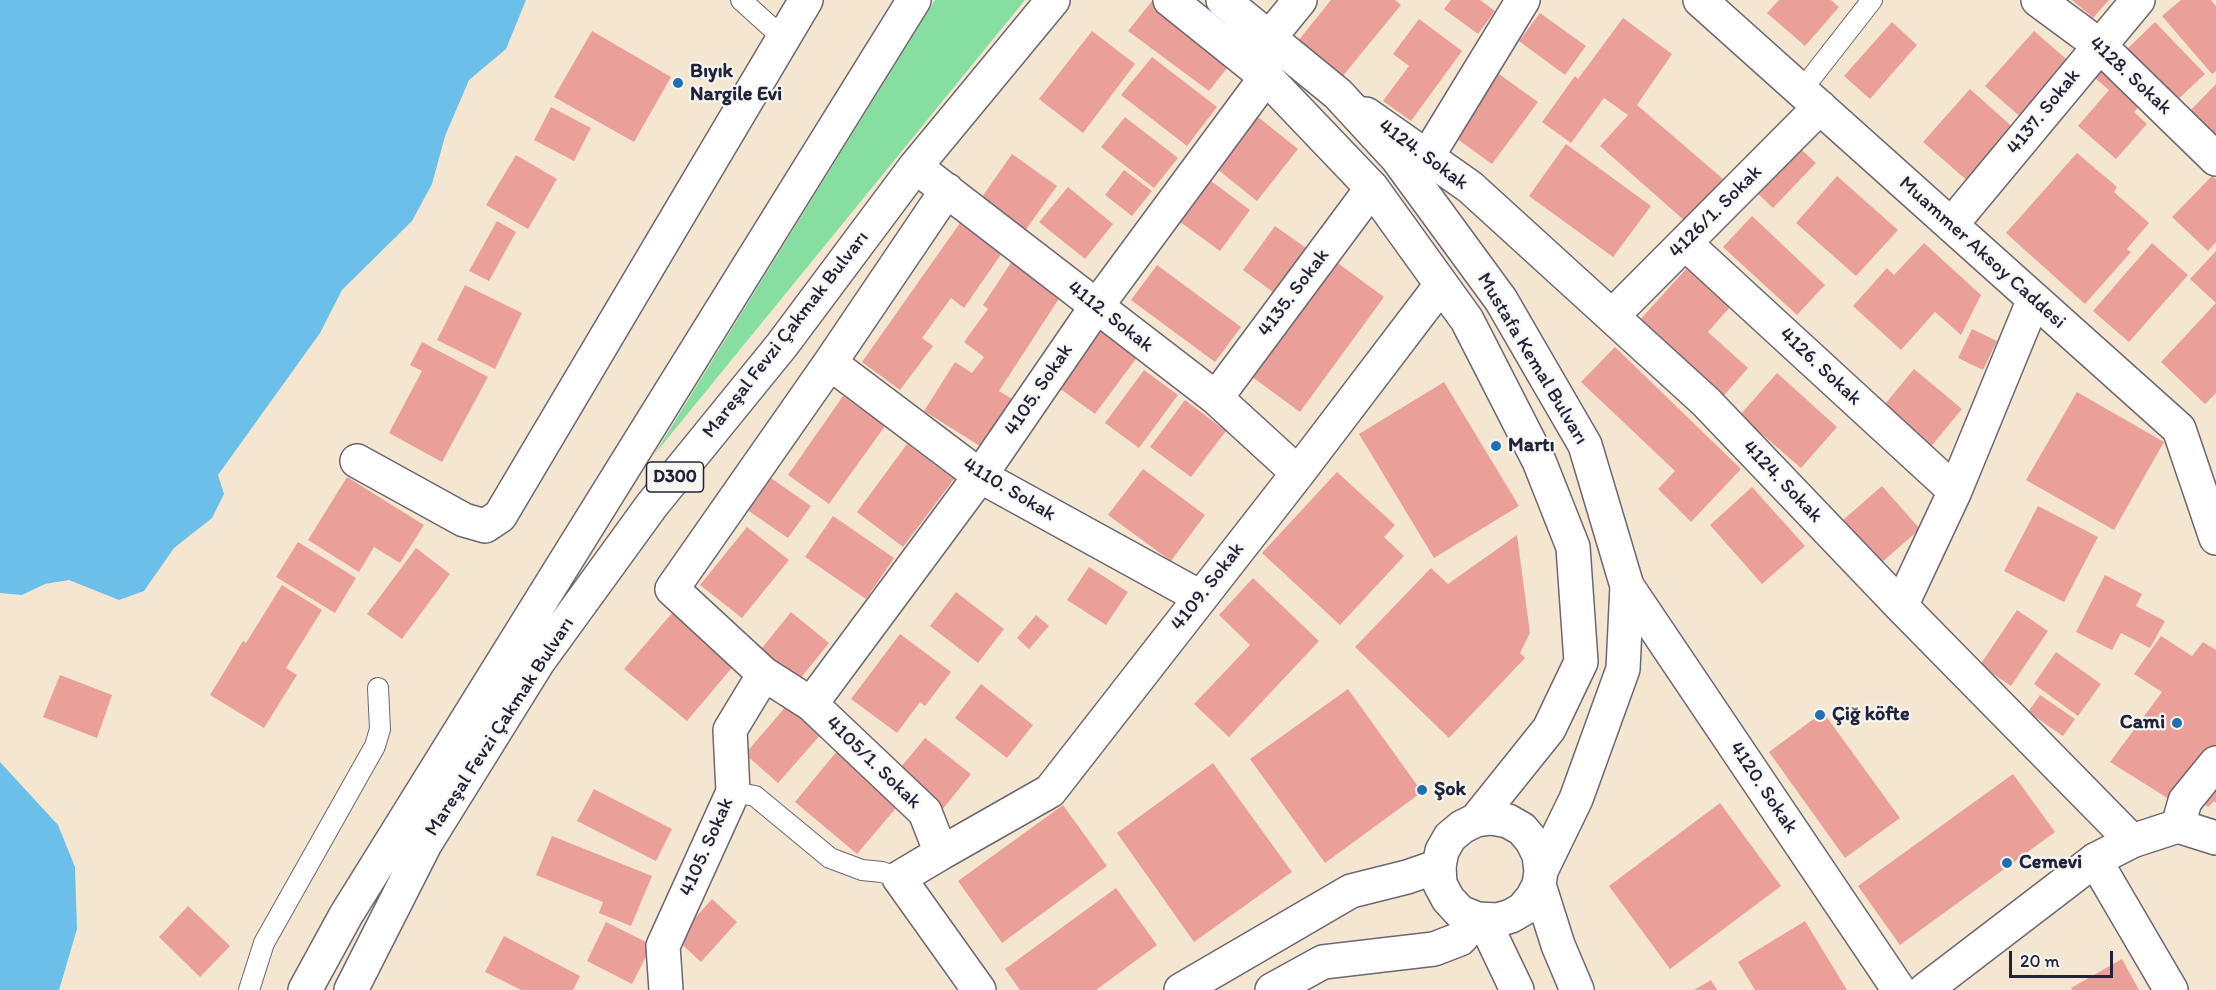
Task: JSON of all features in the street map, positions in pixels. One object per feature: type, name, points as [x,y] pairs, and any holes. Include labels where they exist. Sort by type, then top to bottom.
[{"type":"main road","points":[[357,461],[464,520],[485,526],[500,516],[806,0]]},
{"type":"main road","name":"Mareşal Fevzi Çakmak Bulvarı","points":[[305,990],[346,915],[914,0]]},
{"type":"main road","name":"Mareşal Fevzi Çakmak Bulvarı","points":[[351,990],[425,844],[538,663],[652,505],[782,345],[915,167],[1053,0]]},
{"type":"main road","name":"Mustafa Kemal Bulvarı","points":[[1170,0],[1266,77],[1372,188],[1467,320],[1539,461],[1573,547],[1581,662],[1549,729],[1476,820]]},
{"type":"main road","name":"Mustafa Kemal Bulvarı","points":[[1223,0],[1338,94],[1397,158],[1501,300],[1585,445],[1627,586],[1623,669],[1576,799],[1540,878]]},
{"type":"main road","points":[[1269,38],[1300,0]]},
{"type":"main road","points":[[1428,157],[1522,0]]},
{"type":"main road","name":"Muammer Aksoy Caddesi","points":[[1700,0],[2179,429],[2216,538]]},
{"type":"main road","name":"4128. Sokak","points":[[2038,0],[2099,45],[2216,159]]},
{"type":"main road","name":"4137. Sokak","points":[[1951,225],[2138,0]]},
{"type":"main road","name":"4105. Sokak","points":[[811,704],[980,476],[1096,307],[1266,77]]},
{"type":"main road","name":"4124. Sokak","points":[[1338,94],[1470,187],[1706,402],[1900,606],[2132,842]]},
{"type":"main road","name":"4126/1. Sokak","points":[[1612,316],[1685,243],[1810,99]]},
{"type":"main road","name":"4112. Sokak","points":[[915,167],[1216,398],[1298,473]]},
{"type":"main road","name":"4135. Sokak","points":[[1216,398],[1372,188]]},
{"type":"main road","points":[[830,363],[947,190]]},
{"type":"main road","name":"4126. Sokak","points":[[1685,243],[1955,491]]},
{"type":"main road","name":"4109. Sokak","points":[[941,853],[1050,791],[1441,285]]},
{"type":"main road","points":[[1900,606],[1955,491],[2034,299]]},
{"type":"main road","name":"4110. Sokak","points":[[830,363],[980,476],[1200,597]]},
{"type":"main road","name":"4105/1. Sokak","points":[[830,363],[672,589],[764,674],[811,704],[924,812],[941,853]]},
{"type":"main road","name":"4120. Sokak","points":[[1627,586],[1899,990]]},
{"type":"main road","name":"4105. Sokak","points":[[666,990],[663,946],[733,792],[730,730],[764,674]]},
{"type":"main road","points":[[2178,826],[2185,801],[2216,763]]},
{"type":"main road","points":[[1540,878],[1532,898],[1523,909],[1498,920],[1480,920],[1460,912],[1448,899],[1440,884],[1439,866],[1442,851],[1450,837],[1462,826],[1476,820],[1492,818],[1508,821],[1522,830],[1532,841],[1539,855],[1540,878],[1558,945],[1577,990]]},
{"type":"main road","points":[[1924,990],[2095,860],[2132,842],[2178,826],[2216,838]]},
{"type":"main road","points":[[941,853],[899,878],[979,990]]},
{"type":"main road","points":[[2095,860],[2171,990]]},
{"type":"main road","points":[[1181,990],[1351,891],[1439,866]]},
{"type":"main road","points":[[1272,990],[1323,962],[1434,949],[1460,939],[1480,920]]},
{"type":"main road","points":[[1480,920],[1517,990]]},
{"type":"lane","points":[[741,0],[783,38]]},
{"type":"lane","points":[[1810,99],[1872,0]]},
{"type":"lane","points":[[249,990],[264,943],[375,746],[380,729],[378,688]]},
{"type":"lane","points":[[733,792],[755,796],[830,858],[862,870],[882,872],[899,878]]},
{"type":"green space","points":[[935,0],[1025,0],[654,455]]},
{"type":"water","points":[[0,0],[526,0],[506,49],[469,80],[445,136],[432,184],[412,221],[342,290],[320,333],[218,475],[224,494],[212,518],[174,548],[144,591],[119,600],[69,580],[45,584],[22,595],[0,593]]},
{"type":"water","points":[[0,762],[58,825],[75,867],[77,929],[59,990],[0,990]]},
{"type":"building","points":[[1331,0],[1395,0],[1401,5],[1342,77],[1298,41]]},
{"type":"building","points":[[1451,0],[1480,0],[1495,11],[1478,34],[1444,9]]},
{"type":"building","points":[[1779,0],[1831,0],[1839,7],[1805,46],[1767,13]]},
{"type":"building","points":[[2072,0],[2109,0],[2093,18]]},
{"type":"building","points":[[2181,0],[2211,0],[2216,6],[2216,71],[2212,74],[2162,16]]},
{"type":"building","points":[[1152,1],[1231,63],[1209,91],[1128,31]]},
{"type":"building","points":[[1540,13],[1586,46],[1565,75],[1519,41]]},
{"type":"building","points":[[1623,18],[1672,54],[1637,105],[1723,179],[1686,222],[1600,146],[1628,115],[1604,98],[1571,143],[1542,122],[1575,76],[1578,79]]},
{"type":"building","points":[[1419,19],[1462,51],[1411,121],[1383,101],[1409,66],[1393,54]]},
{"type":"building","points":[[1892,22],[1917,45],[1870,99],[1844,76]]},
{"type":"building","points":[[2155,22],[2205,74],[2173,104],[2124,52]]},
{"type":"building","points":[[592,31],[671,77],[634,142],[554,97]]},
{"type":"building","points":[[1092,31],[1135,64],[1083,133],[1039,99]]},
{"type":"building","points":[[2034,31],[2072,64],[2023,119],[1985,86]]},
{"type":"building","points":[[1152,57],[1217,107],[1187,146],[1121,95]]},
{"type":"building","points":[[2102,60],[2146,99],[2134,112],[2147,124],[2116,159],[2078,126],[2109,90],[2090,74]]},
{"type":"building","points":[[1499,74],[1538,102],[1492,164],[1453,136]]},
{"type":"building","points":[[2216,84],[2216,146],[2186,115]]},
{"type":"building","points":[[1970,89],[2017,131],[1970,183],[1923,142]]},
{"type":"building","points":[[551,107],[591,128],[574,161],[534,140]]},
{"type":"building","points":[[1253,113],[1298,149],[1257,201],[1212,165]]},
{"type":"building","points":[[1125,117],[1178,158],[1154,188],[1101,147]]},
{"type":"building","points":[[1794,143],[1816,163],[1773,208],[1752,188]]},
{"type":"building","points":[[1566,144],[1651,206],[1613,257],[1529,196]]},
{"type":"building","points":[[2077,153],[2117,187],[2114,192],[2149,223],[2127,249],[2131,252],[2085,304],[2006,233]]},
{"type":"building","points":[[1012,154],[1057,186],[1022,235],[977,204]]},
{"type":"building","points":[[516,155],[557,179],[528,229],[486,205]]},
{"type":"building","points":[[1124,170],[1152,191],[1132,216],[1105,195]]},
{"type":"building","points":[[1837,176],[1898,230],[1856,276],[1796,223]]},
{"type":"building","points":[[2212,176],[2216,179],[2216,242],[2208,251],[2172,217]]},
{"type":"building","points":[[1207,178],[1250,210],[1220,251],[1176,219]]},
{"type":"building","points":[[1068,187],[1113,224],[1085,259],[1039,222]]},
{"type":"building","points":[[1752,216],[1825,285],[1797,315],[1723,247]]},
{"type":"building","points":[[497,221],[516,232],[489,281],[469,271]]},
{"type":"building","points":[[960,223],[1002,253],[964,308],[951,298],[922,338],[933,346],[900,390],[862,362]]},
{"type":"building","points":[[1275,226],[1309,250],[1277,295],[1243,270]]},
{"type":"building","points":[[1924,243],[1981,295],[1961,335],[1935,312],[1901,350],[1853,306],[1887,268],[1894,275]]},
{"type":"building","points":[[2152,243],[2188,275],[2129,342],[2093,311]]},
{"type":"building","points":[[2216,251],[2216,303],[2190,279]]},
{"type":"building","points":[[1012,261],[1062,294],[999,391],[1014,400],[983,448],[924,411],[955,362],[972,373],[984,357],[964,342],[988,309],[983,305]]},
{"type":"building","points":[[1335,261],[1384,297],[1300,412],[1251,376]]},
{"type":"building","points":[[1157,265],[1241,327],[1215,362],[1131,300]]},
{"type":"building","points":[[1687,268],[1730,307],[1708,332],[1748,368],[1720,400],[1637,323]]},
{"type":"building","points":[[465,285],[522,313],[495,369],[437,340]]},
{"type":"building","points":[[2216,303],[2216,393],[2205,404],[2161,362]]},
{"type":"building","points":[[1972,329],[1997,341],[1983,370],[1958,358]]},
{"type":"building","points":[[1102,330],[1138,356],[1095,414],[1059,388]]},
{"type":"building","points":[[422,342],[488,377],[442,462],[389,433],[422,371],[410,365]]},
{"type":"building","points":[[1615,347],[1741,469],[1691,522],[1658,489],[1675,471],[1581,382]]},
{"type":"building","points":[[1914,369],[1962,409],[1929,449],[1881,409]]},
{"type":"building","points":[[1144,370],[1178,395],[1139,448],[1105,423]]},
{"type":"building","points":[[1777,373],[1837,427],[1801,468],[1740,415]]},
{"type":"building","points":[[1444,382],[1519,506],[1434,558],[1359,434]]},
{"type":"building","points":[[2077,392],[2164,442],[2114,530],[2026,480]]},
{"type":"building","points":[[843,396],[885,426],[829,504],[788,475]]},
{"type":"building","points":[[1185,400],[1226,431],[1191,477],[1150,447]]},
{"type":"building","points":[[907,444],[954,479],[903,547],[857,512]]},
{"type":"building","points":[[1143,469],[1205,515],[1171,561],[1108,515]]},
{"type":"building","points":[[1337,472],[1395,525],[1384,537],[1404,556],[1340,625],[1262,553]]},
{"type":"building","points":[[768,476],[811,506],[788,538],[746,509]]},
{"type":"building","points":[[347,477],[424,525],[400,563],[374,547],[359,572],[308,540]]},
{"type":"building","points":[[1882,486],[1920,529],[1881,563],[1843,520]]},
{"type":"building","points":[[1752,487],[1805,546],[1762,584],[1710,525]]},
{"type":"building","points":[[2038,506],[2098,537],[2064,602],[2004,571]]},
{"type":"building","points":[[833,516],[894,558],[866,599],[805,557]]},
{"type":"building","points":[[747,527],[789,560],[742,618],[700,585]]},
{"type":"building","points":[[1517,535],[1530,633],[1520,653],[1525,658],[1449,738],[1355,647],[1431,568],[1448,584]]},
{"type":"building","points":[[298,542],[356,578],[335,613],[276,577]]},
{"type":"building","points":[[416,548],[450,574],[402,639],[367,614]]},
{"type":"building","points":[[1089,567],[1128,592],[1106,625],[1067,600]]},
{"type":"building","points":[[2105,575],[2142,594],[2136,606],[2165,621],[2150,648],[2121,633],[2112,650],[2076,632]]},
{"type":"building","points":[[1253,578],[1319,641],[1229,737],[1194,704],[1250,645],[1219,615]]},
{"type":"building","points":[[282,585],[322,610],[286,668],[297,675],[264,728],[210,695],[243,641],[246,643]]},
{"type":"building","points":[[956,592],[1004,629],[978,663],[930,626]]},
{"type":"building","points":[[2017,610],[2048,631],[2011,686],[1980,665]]},
{"type":"building","points":[[673,612],[735,664],[687,721],[624,669]]},
{"type":"building","points":[[791,612],[829,643],[796,684],[758,653]]},
{"type":"building","points":[[1036,615],[1049,626],[1029,649],[1017,638]]},
{"type":"building","points":[[900,634],[951,672],[925,706],[920,702],[897,733],[851,699]]},
{"type":"building","name":"Cami","points":[[2161,636],[2192,656],[2203,642],[2216,650],[2216,754],[2177,804],[2110,762],[2162,692],[2134,674]]},
{"type":"building","points":[[2056,652],[2101,684],[2078,716],[2034,684]]},
{"type":"building","points":[[60,675],[112,695],[97,738],[43,717]]},
{"type":"building","points":[[981,684],[1033,725],[1007,758],[955,718]]},
{"type":"building","points":[[1348,689],[1422,792],[1325,863],[1250,759]]},
{"type":"building","points":[[2040,695],[2075,719],[2063,736],[2028,712]]},
{"type":"building","points":[[788,704],[822,733],[778,783],[745,754]]},
{"type":"building","points":[[1823,712],[1900,818],[1845,858],[1769,752]]},
{"type":"building","points":[[925,738],[971,774],[942,810],[896,773]]},
{"type":"building","points":[[838,750],[901,802],[857,854],[795,802]]},
{"type":"building","points":[[1213,763],[1292,872],[1194,942],[1117,833]]},
{"type":"building","points":[[2216,771],[2216,803],[2214,801],[2208,807],[2194,794]]},
{"type":"building","points":[[2013,774],[2055,832],[1900,945],[1858,886]]},
{"type":"building","points":[[594,789],[672,829],[656,861],[577,821]]},
{"type":"building","points":[[1720,803],[1781,886],[1670,969],[1609,886]]},
{"type":"building","points":[[1063,805],[1107,866],[1002,943],[958,881]]},
{"type":"building","points":[[552,836],[652,876],[631,926],[599,913],[603,902],[536,875]]},
{"type":"building","points":[[1116,888],[1157,945],[1096,990],[1020,990],[1005,969]]},
{"type":"building","points":[[712,899],[737,922],[701,962],[676,939]]},
{"type":"building","points":[[188,906],[230,946],[200,977],[159,937]]},
{"type":"building","points":[[1805,921],[1847,990],[1755,990],[1738,962]]},
{"type":"building","points":[[606,922],[652,945],[632,984],[587,961]]},
{"type":"building","points":[[504,936],[580,976],[573,990],[521,990],[485,972]]},
{"type":"building","points":[[2122,959],[2139,990],[2072,990],[2071,988]]},
{"type":"building","points":[[1711,980],[1717,990],[1694,990]]},
{"type":"place","name":"Bıyık Nargile Evi","points":[[678,83]]},
{"type":"place","name":"Martı","points":[[1496,446]]},
{"type":"place","name":"Çiğ köfte","points":[[1820,715]]},
{"type":"place","name":"Cami","points":[[2177,723]]},
{"type":"place","name":"Şok","points":[[1422,790]]},
{"type":"place","name":"Cemevi","points":[[2007,863]]}]
